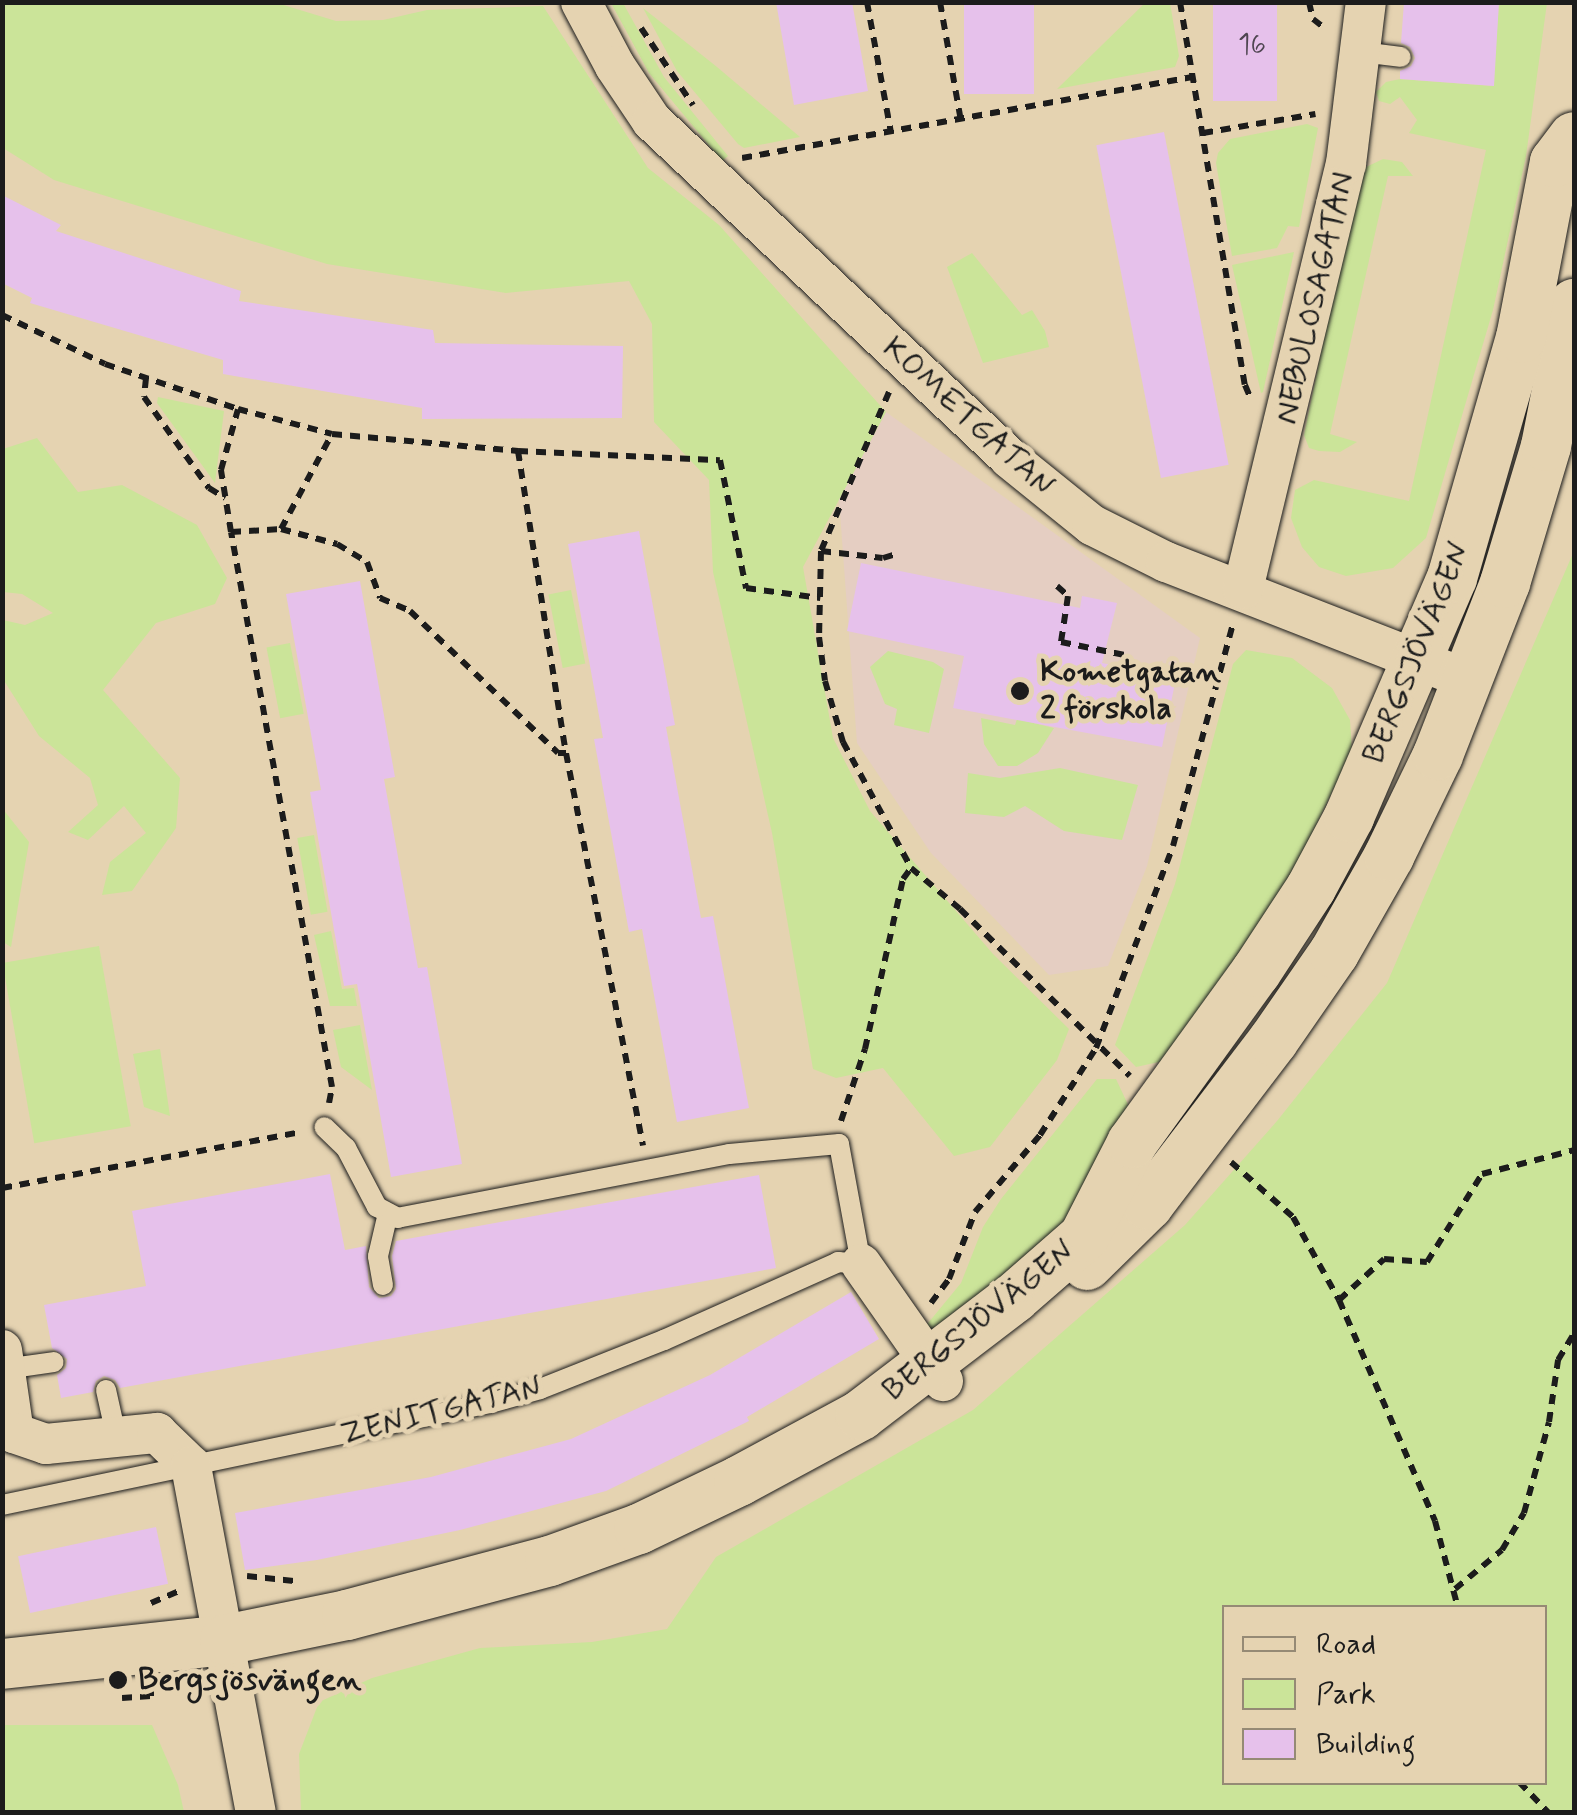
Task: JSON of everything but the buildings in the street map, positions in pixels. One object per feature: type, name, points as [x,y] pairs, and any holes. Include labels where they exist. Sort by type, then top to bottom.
[{"type":"street","name":"KOMETGATAN","points":[[581,2],[615,66],[652,121],[726,161],[908,364],[1010,458],[1092,525],[1166,562],[1243,589],[1414,663],[1468,680]]},
{"type":"street","name":"NEBULOSAGATAN","points":[[1243,589],[1288,419],[1346,164],[1366,2]]},
{"type":"street","name":"BERGSJÖVÄGEN","points":[[936,1373],[1084,1237],[1132,1143],[1312,888],[1349,817],[1452,578],[1478,498],[1521,338],[1555,162],[1574,138],[1574,124]]},
{"type":"street","name":"BERGSJÖVÄGEN","points":[[2,1687],[229,1656],[527,1595],[593,1571],[748,1500],[1034,1312],[1120,1236],[1273,1042],[1334,952],[1390,856],[1468,680],[1505,583],[1546,446],[1574,304]]},
{"type":"street","points":[[861,1264],[936,1373]]},
{"type":"street","points":[[4,1359],[14,1433],[46,1444],[157,1433],[191,1466],[256,1812]]},
{"type":"street","name":"BERGSJÖVÄGEN","points":[[2,1664],[229,1656]]},
{"type":"lane","points":[[1361,52],[1400,56]]},
{"type":"lane","points":[[324,1128],[346,1148],[377,1207],[398,1218],[729,1154],[839,1144],[861,1264]]},
{"type":"lane","points":[[383,1285],[378,1256],[388,1212]]},
{"type":"lane","name":"ZENITGATAN","points":[[2,1504],[367,1432],[540,1389],[664,1340],[802,1276],[838,1262],[861,1264]]},
{"type":"lane","points":[[4,1359],[54,1362]]},
{"type":"lane","points":[[106,1390],[116,1435]]},
{"type":"path","points":[[867,2],[891,133]]},
{"type":"path","points":[[940,2],[961,121]]},
{"type":"path","points":[[1180,2],[1245,384],[1255,408],[1288,419]]},
{"type":"path","points":[[636,18],[699,112]]},
{"type":"path","points":[[726,161],[1194,77]]},
{"type":"path","points":[[1204,133],[1272,118],[1324,114],[1346,164]]},
{"type":"path","points":[[2,315],[106,364],[238,409],[332,434],[518,451],[720,460],[746,588],[820,598]]},
{"type":"path","points":[[908,364],[886,397],[860,451],[821,551],[825,682],[843,742],[911,868],[960,909],[1096,1048],[1142,1087]]},
{"type":"path","points":[[146,378],[144,397],[209,488],[226,498]]},
{"type":"path","points":[[2,1188],[324,1128],[332,1087],[230,532],[222,470],[238,409]]},
{"type":"path","points":[[281,529],[332,434]]},
{"type":"path","points":[[518,451],[566,753],[648,1172]]},
{"type":"path","points":[[230,532],[281,529],[337,544],[367,562],[380,598],[410,611],[558,753],[566,753]]},
{"type":"path","points":[[821,551],[883,558],[899,553]]},
{"type":"path","points":[[1057,586],[1068,596],[1061,642],[1125,656]]},
{"type":"path","points":[[839,1144],[841,1121],[865,1048],[903,879],[911,868]]},
{"type":"path","points":[[1340,1300],[1384,1259],[1427,1262],[1482,1174],[1574,1150]]},
{"type":"path","points":[[1230,1161],[1293,1217],[1340,1300],[1435,1521],[1458,1605]]},
{"type":"path","points":[[1456,1589],[1502,1550],[1524,1513],[1550,1422],[1558,1360],[1574,1333]]},
{"type":"path","points":[[1522,1785],[1548,1812]]},
{"type":"shaded area","name":"Kometgatan 2 förskola","points":[[886,412],[1200,638],[1147,866],[1108,966],[1049,975],[931,853],[857,743],[839,499]]},
{"type":"green space","points":[[2,3],[277,3],[336,21],[383,20],[427,10],[543,6],[648,168],[719,225],[886,412],[803,567],[833,738],[870,811],[993,954],[1069,1029],[1057,1060],[990,1147],[954,1156],[883,1068],[836,1078],[813,1069],[772,833],[713,572],[709,480],[654,422],[652,324],[629,281],[506,293],[327,264],[54,180],[3,148]]},
{"type":"green space","points":[[611,3],[623,3],[664,77],[728,156],[722,161],[649,73]]},
{"type":"green space","points":[[1145,3],[1170,3],[1179,56],[1175,67],[1057,89]]},
{"type":"green space","points":[[1499,3],[1547,3],[1526,156],[1493,310],[1426,538],[1393,568],[1346,576],[1319,567],[1302,547],[1291,518],[1295,490],[1314,480],[1409,501],[1486,150],[1409,133],[1417,120],[1400,97],[1390,104],[1379,101],[1376,92],[1386,82],[1400,79],[1493,86]]},
{"type":"green space","points":[[643,8],[800,137],[744,148],[738,144],[677,71]]},
{"type":"green space","points":[[1307,124],[1318,128],[1299,227],[1288,226],[1277,248],[1232,256],[1216,163],[1218,153],[1230,139]]},
{"type":"green space","points":[[1383,159],[1402,162],[1413,176],[1388,176],[1330,434],[1357,442],[1340,452],[1319,451],[1309,448],[1304,435],[1356,184],[1364,168]]},
{"type":"green space","points":[[1294,252],[1263,392],[1261,393],[1232,265]]},
{"type":"green space","points":[[972,253],[1022,315],[1032,310],[1045,331],[1049,347],[983,363],[947,267]]},
{"type":"green space","points":[[158,397],[224,411],[215,483],[157,403]]},
{"type":"green space","points":[[37,438],[78,492],[122,485],[197,525],[227,578],[215,604],[156,623],[103,690],[180,778],[176,828],[132,891],[102,895],[110,862],[146,833],[124,806],[88,840],[68,832],[98,805],[90,778],[39,736],[3,679],[3,620],[25,625],[53,613],[22,594],[3,592],[3,449]]},
{"type":"green space","points":[[1574,551],[1574,1812],[301,1812],[299,1754],[319,1702],[372,1678],[480,1648],[592,1642],[667,1629],[716,1557],[973,1410],[1185,1225],[1277,1121],[1387,983]]},
{"type":"green space","points":[[571,590],[585,664],[563,668],[548,594]]},
{"type":"green space","points":[[290,643],[304,714],[280,718],[266,648]]},
{"type":"green space","points":[[1246,650],[1292,658],[1332,688],[1350,720],[1352,751],[1282,896],[1168,1060],[1136,1067],[1115,1045],[1175,884],[1233,664]]},
{"type":"green space","points":[[888,651],[933,662],[944,669],[929,733],[894,725],[897,709],[885,704],[870,667]]},
{"type":"green space","points":[[981,718],[1015,725],[1017,719],[1054,728],[1038,753],[1017,766],[998,766],[984,744]]},
{"type":"green space","points":[[1060,768],[1138,785],[1122,840],[1064,831],[1025,806],[1004,817],[965,813],[968,773],[1000,778]]},
{"type":"green space","points":[[2,808],[29,842],[11,947],[3,942]]},
{"type":"green space","points":[[314,835],[328,912],[311,915],[297,838]]},
{"type":"green space","points":[[331,931],[342,989],[354,988],[357,1006],[330,1006],[314,935]]},
{"type":"green space","points":[[99,946],[131,1126],[34,1143],[2,963]]},
{"type":"green space","points":[[360,1025],[372,1090],[341,1067],[333,1030]]},
{"type":"green space","points":[[160,1049],[170,1116],[144,1107],[133,1054]]},
{"type":"green space","points":[[1097,1079],[1116,1079],[1131,1111],[1086,1214],[939,1333],[924,1328],[961,1283],[983,1227],[1001,1199]]},
{"type":"green space","points":[[3,1725],[152,1725],[178,1785],[184,1812],[3,1812]]},
{"type":"place","name":"Kometgatan 2 förskola","points":[[1020,691]]},
{"type":"place","name":"Bergsjösvängen","points":[[118,1680]]}]
